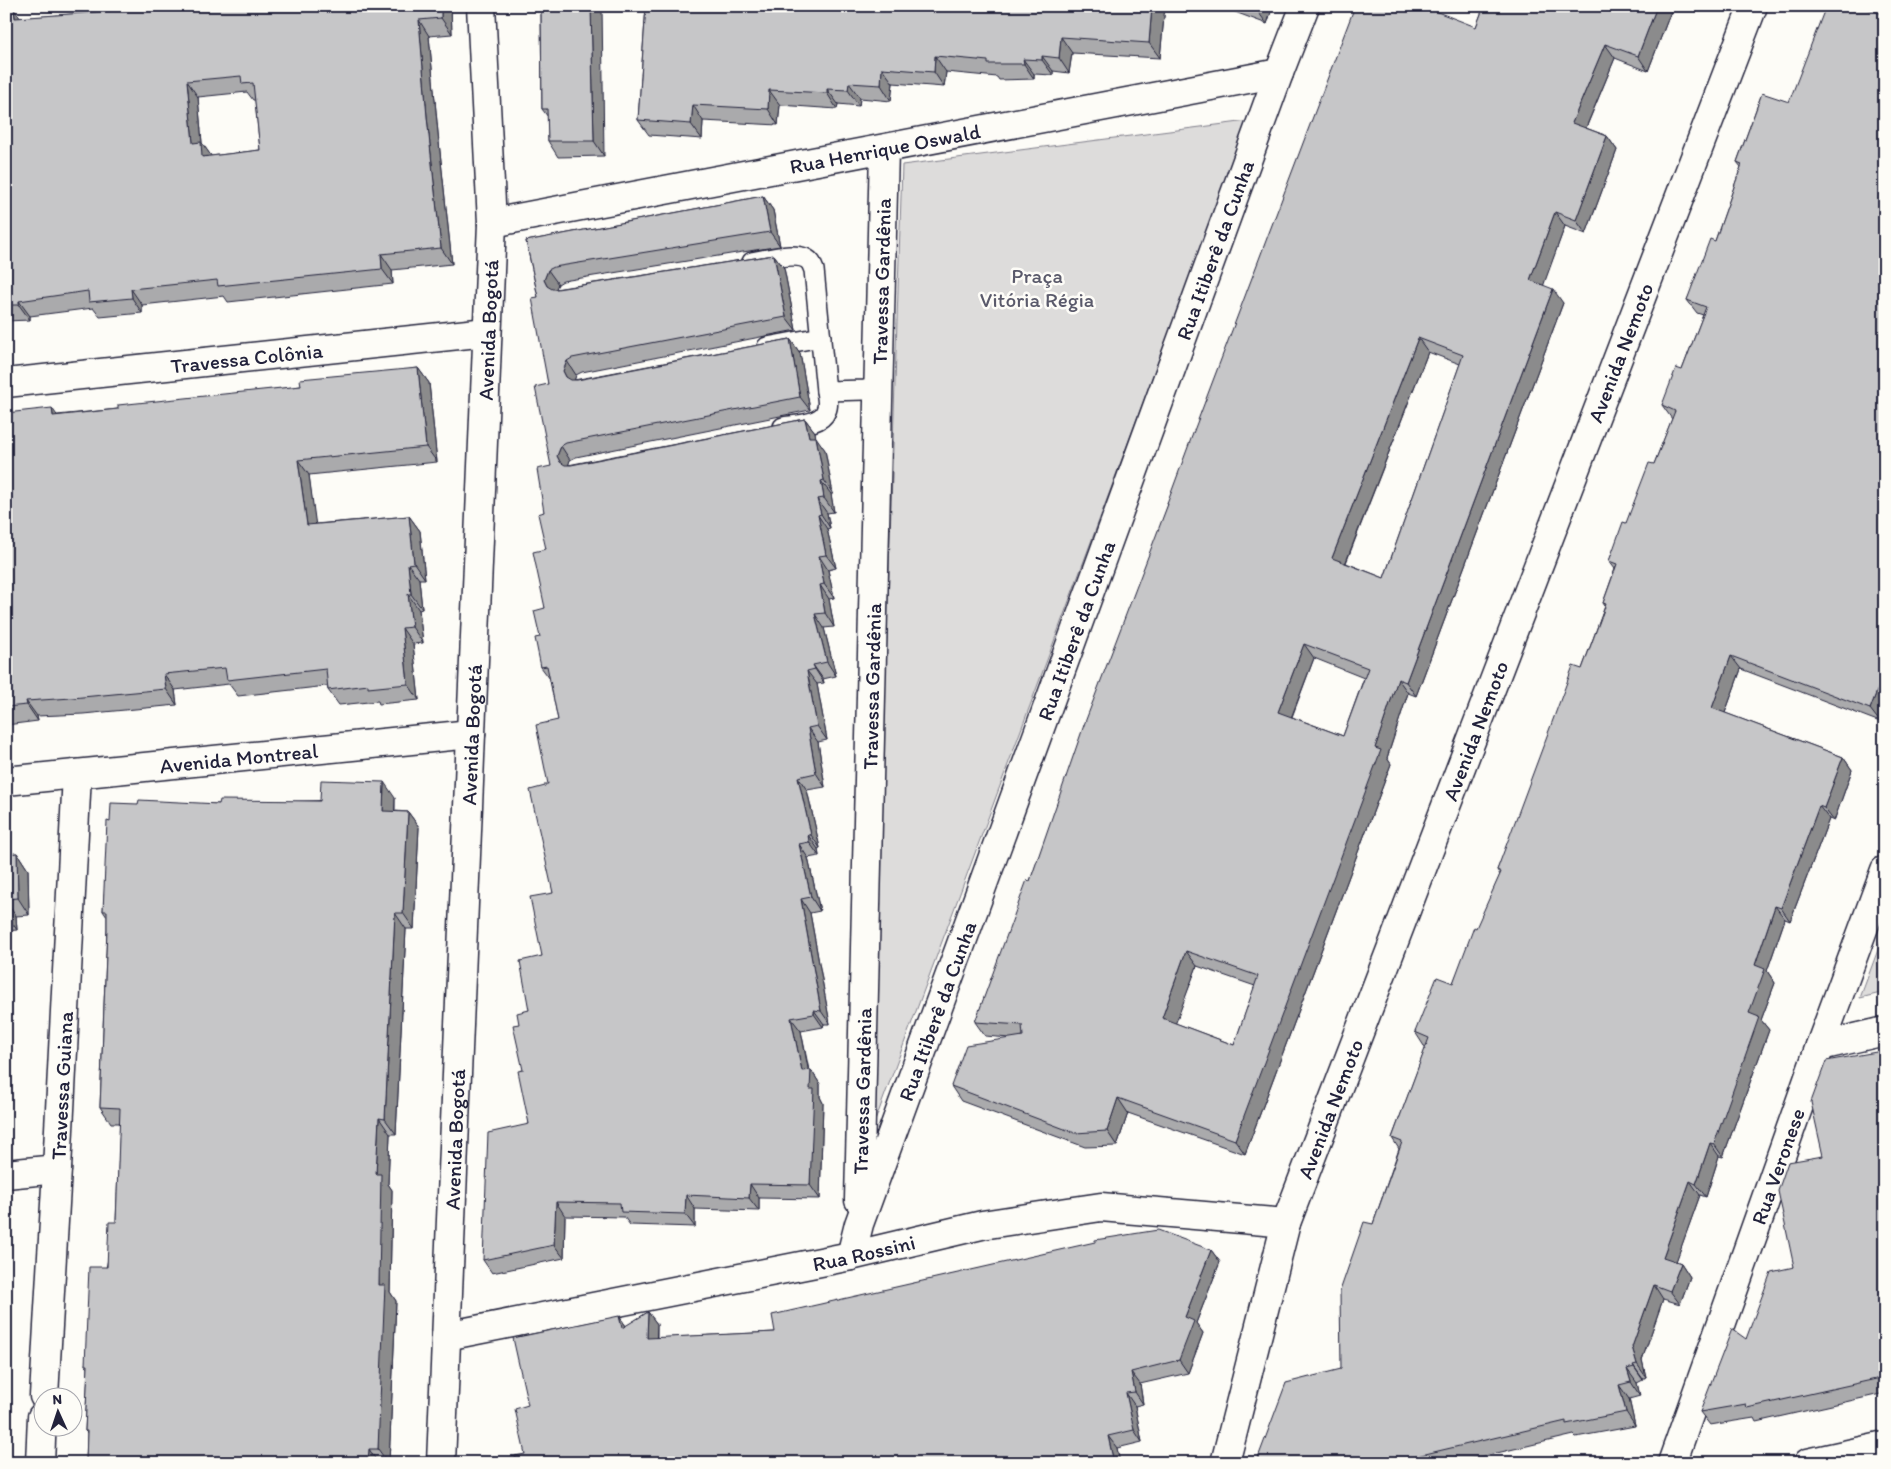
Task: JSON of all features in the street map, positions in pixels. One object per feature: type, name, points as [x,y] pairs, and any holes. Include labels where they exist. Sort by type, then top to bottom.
[{"type":"street","name":"Avenida Bogotá","points":[[441,1463],[492,223],[481,6]]},
{"type":"street","name":"Rua Itiberê da Cunha","points":[[852,1256],[859,1224],[1305,6]]},
{"type":"street","name":"Avenida Nemoto","points":[[1225,1463],[1286,1223],[1753,6]]},
{"type":"street","name":"Rua Henrique Oswald","points":[[492,223],[1279,73]]},
{"type":"street","name":"Travessa Gardênia","points":[[859,1224],[884,149]]},
{"type":"street","name":"Travessa Colônia","points":[[6,383],[487,332]]},
{"type":"street","name":"Avenida Montreal","points":[[6,781],[471,734]]},
{"type":"street","name":"Travessa Guiana","points":[[45,1386],[77,774]]},
{"type":"street","name":"Rua Veronese","points":[[1672,1463],[1820,1046],[1885,870]]},
{"type":"street","points":[[1820,1046],[1885,1031]]},
{"type":"street","points":[[6,1174],[57,1168]]},
{"type":"street","name":"Rua Rossini","points":[[446,1336],[852,1256],[982,1225],[1101,1207],[1286,1223]]},
{"type":"street","points":[[40,1463],[41,1436]]},
{"type":"street","points":[[1808,1463],[1885,1446]]},
{"type":"lane","points":[[738,265],[795,256],[803,257],[810,262],[814,270],[826,391],[826,412],[822,418],[814,421],[767,431]]},
{"type":"lane","points":[[745,352],[821,337]]},
{"type":"lane","points":[[826,391],[865,390],[878,387]]},
{"type":"green space","name":"Praça Vitória Régia","points":[[1248,121],[871,1132],[902,165]]},
{"type":"green space","points":[[1885,931],[1885,992],[1860,998]]},
{"type":"building","points":[[126,6],[441,6],[441,18],[419,20],[441,248],[381,254],[382,269],[218,286],[217,280],[131,289],[132,298],[89,302],[88,291],[19,301],[19,305],[6,305],[6,10],[14,9],[15,18],[111,11],[111,8]],"holes":[[[241,76],[242,84],[253,83],[260,150],[202,157],[201,142],[193,143],[187,81]]]},
{"type":"building","points":[[541,6],[591,6],[594,141],[548,141],[547,109],[542,109]]},
{"type":"building","points":[[646,6],[1152,6],[1149,43],[1061,37],[1059,58],[1042,56],[1042,60],[1023,59],[1024,64],[988,64],[988,61],[935,56],[934,72],[882,68],[881,85],[849,83],[848,90],[827,89],[827,93],[769,90],[768,109],[693,105],[691,124],[638,120]]},
{"type":"building","points":[[1355,6],[1422,6],[1476,27],[1484,6],[1657,6],[1638,56],[1605,44],[1572,123],[1607,136],[1576,220],[1555,212],[1530,280],[1553,289],[1406,682],[1398,679],[1375,748],[1381,750],[1235,1140],[1118,1098],[1107,1131],[1075,1133],[951,1086],[966,1045],[1023,1036],[1022,1025],[975,1022],[1027,880],[1030,881],[1084,725]],"holes":[[[1418,338],[1463,355],[1384,578],[1332,558]],[[1304,644],[1368,668],[1343,736],[1278,712]],[[1186,951],[1258,976],[1234,1045],[1162,1018]]]},
{"type":"building","points":[[1826,6],[1861,6],[1885,15],[1885,670],[1870,709],[1731,656],[1712,708],[1843,757],[1824,808],[1819,806],[1781,908],[1775,906],[1755,965],[1765,969],[1749,1013],[1759,1017],[1714,1144],[1710,1143],[1696,1184],[1690,1181],[1663,1257],[1681,1263],[1670,1291],[1654,1285],[1632,1347],[1637,1364],[1627,1369],[1631,1382],[1619,1385],[1626,1412],[1566,1424],[1566,1421],[1387,1463],[1256,1463],[1286,1383],[1341,1369],[1340,1291],[1364,1222],[1373,1224],[1402,1142],[1392,1138],[1429,1038],[1415,1032],[1437,977],[1453,983],[1474,927],[1476,928],[1501,872],[1497,870],[1573,666],[1582,669],[1606,604],[1603,603],[1617,564],[1609,561],[1623,522],[1626,523],[1649,463],[1654,464],[1675,411],[1662,405],[1676,368],[1682,370],[1706,307],[1687,300],[1710,239],[1715,241],[1742,164],[1737,162],[1762,93],[1789,102]]},
{"type":"building","points":[[763,196],[770,232],[554,267],[548,270],[544,280],[547,286],[557,289],[774,255],[786,317],[572,358],[567,361],[563,371],[566,377],[571,380],[577,380],[790,339],[800,397],[566,443],[561,446],[557,456],[560,462],[565,465],[571,465],[805,419],[809,437],[816,437],[824,480],[821,481],[824,498],[817,499],[821,514],[818,515],[826,555],[819,556],[824,584],[820,585],[825,613],[815,614],[827,662],[813,665],[815,669],[807,671],[817,726],[808,728],[816,773],[798,777],[811,835],[808,835],[809,842],[799,844],[811,897],[801,899],[821,1011],[814,1010],[814,1014],[791,1018],[802,1071],[811,1070],[810,1089],[814,1089],[810,1185],[750,1184],[749,1198],[686,1195],[685,1214],[621,1212],[620,1203],[556,1202],[554,1245],[483,1260],[488,1133],[529,1124],[518,1071],[523,1070],[513,1025],[519,1024],[517,1013],[529,1010],[520,961],[542,956],[530,897],[553,893],[530,790],[548,784],[536,725],[558,720],[547,666],[541,667],[535,638],[540,637],[534,611],[545,608],[533,552],[546,549],[538,514],[544,512],[537,469],[551,466],[535,387],[548,384],[532,298],[538,297],[526,241]]},
{"type":"building","points":[[418,368],[426,447],[298,460],[307,525],[409,516],[414,563],[408,564],[411,594],[408,594],[412,627],[402,628],[408,684],[368,688],[368,685],[328,690],[326,669],[227,680],[225,668],[164,674],[166,689],[26,701],[27,705],[6,707],[6,413],[52,408],[53,416],[118,409],[118,405],[301,386],[300,379]]},
{"type":"building","points":[[321,780],[384,782],[383,811],[408,812],[403,913],[395,913],[385,1119],[379,1118],[376,1174],[381,1174],[379,1285],[385,1285],[378,1449],[369,1449],[368,1463],[86,1463],[87,1431],[85,1431],[88,1365],[85,1365],[89,1267],[107,1267],[109,1222],[116,1222],[120,1108],[100,1107],[107,929],[107,911],[103,911],[107,821],[110,822],[111,803],[138,804],[139,800],[219,804],[220,800],[320,801]]},
{"type":"building","points":[[17,853],[18,898],[6,899],[6,854]]},
{"type":"building","points":[[1882,1051],[1883,1056],[1885,1055],[1885,1356],[1882,1356],[1885,1377],[1747,1408],[1746,1404],[1700,1412],[1732,1329],[1746,1339],[1771,1272],[1794,1267],[1778,1191],[1788,1162],[1823,1156],[1811,1102],[1826,1061]]},
{"type":"building","points":[[1158,1230],[1211,1250],[1185,1317],[1194,1321],[1179,1360],[1131,1372],[1135,1392],[1126,1393],[1134,1430],[1108,1436],[1114,1463],[517,1463],[515,1456],[525,1454],[515,1409],[528,1405],[513,1338],[619,1316],[622,1328],[648,1312],[647,1338],[775,1332],[772,1315],[1095,1242],[1095,1240]]}]
